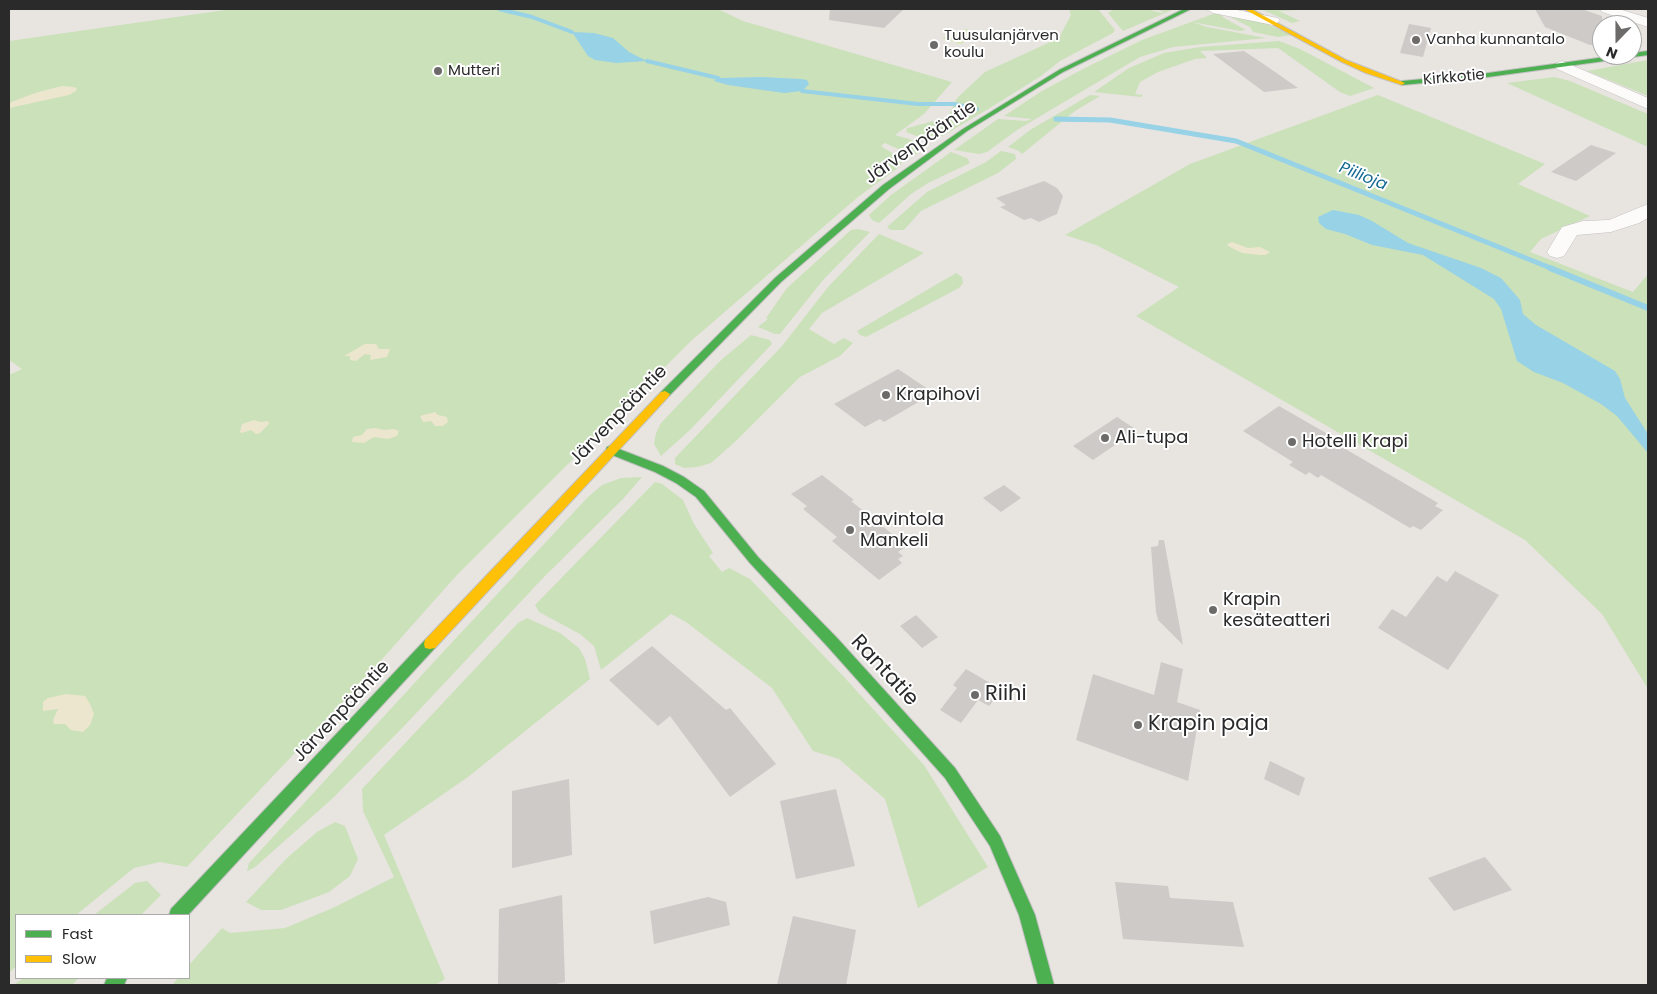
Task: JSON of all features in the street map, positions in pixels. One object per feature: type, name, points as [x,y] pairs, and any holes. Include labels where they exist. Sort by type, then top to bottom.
[{"type":"main road","name":"Järvenpääntie","points":[[178,914],[611,450],[778,280],[847,219],[966,130],[1061,71],[1188,9]]},
{"type":"main road","name":"Järvenpääntie","points":[[1156,26],[1211,9]]},
{"type":"main road","name":"Kirkkotie","points":[[1248,9],[1344,61],[1401,84],[1562,66],[1648,53]]},
{"type":"main road","name":"Rantatie","points":[[611,450],[659,469],[680,480],[700,494],[754,560],[839,650],[950,773],[994,841],[1027,915],[1046,985]]},
{"type":"street","name":"Kirkkotie","points":[[1211,9],[1273,21]]},
{"type":"street","points":[[1607,9],[1648,23]]},
{"type":"street","points":[[1562,66],[1648,104]]},
{"type":"street","points":[[1557,252],[1569,231],[1583,227],[1611,226],[1648,210]]},
{"type":"green space","points":[[232,9],[718,9],[743,21],[952,82],[924,114],[895,135],[929,145],[915,155],[885,143],[881,146],[903,161],[899,167],[858,197],[691,341],[456,576],[360,684],[187,867],[160,862],[134,868],[77,914],[15,914],[15,967],[9,973],[9,375],[22,369],[9,360],[9,41]]},
{"type":"green space","points":[[1069,9],[1098,9],[1115,30],[1113,33],[1060,61],[1041,76],[932,142],[906,132],[907,128],[948,117],[957,98],[985,72],[1059,38],[1071,15]]},
{"type":"green space","points":[[1114,9],[1146,9],[1162,13],[1164,12],[1154,9],[1172,10],[1123,31],[1108,13]]},
{"type":"green space","points":[[1261,9],[1320,9],[1279,11],[1300,21],[1292,23]]},
{"type":"green space","points":[[1213,14],[1220,14],[1246,30],[1240,31],[1192,22],[1207,27],[1266,38],[1173,47],[1140,57],[1017,130],[987,152],[979,154],[954,150],[998,119],[1026,121],[1032,119],[1004,116],[1042,91],[1083,69],[1142,40]]},
{"type":"green space","points":[[1228,16],[1260,21],[1292,35],[1278,37],[1253,32],[1250,27]]},
{"type":"green space","points":[[966,29],[984,34],[960,44],[942,38]]},
{"type":"green space","points":[[1279,41],[1300,49],[1374,88],[1350,96],[1340,92],[1278,48],[1200,51],[1207,58],[1195,59],[1158,72],[1140,82],[1135,94],[1143,95],[1141,97],[1094,92],[1129,68],[1164,53],[1200,47]]},
{"type":"green space","points":[[1648,60],[1648,96],[1587,71],[1620,65],[1642,65],[1642,61]]},
{"type":"green space","points":[[1554,77],[1570,81],[1648,114],[1648,147],[1507,83]]},
{"type":"green space","points":[[1090,95],[1100,96],[1075,111],[1022,154],[1008,147],[1030,130]]},
{"type":"green space","points":[[1378,95],[1545,164],[1518,184],[1590,216],[1541,239],[1530,252],[1633,292],[1648,274],[1648,689],[1602,614],[1525,540],[1136,316],[1179,287],[1096,245],[1065,235],[1190,164]]},
{"type":"green space","points":[[1001,151],[1015,154],[1016,159],[998,173],[921,211],[904,230],[891,230],[887,227],[927,192],[986,162]]},
{"type":"green space","points":[[951,152],[967,158],[970,163],[928,183],[911,194],[879,223],[872,220],[869,215],[891,195]]},
{"type":"green space","points":[[858,229],[870,232],[823,280],[780,334],[775,334],[758,327],[768,319],[766,318],[787,288],[851,230]]},
{"type":"green space","points":[[879,234],[924,253],[822,313],[809,329],[834,344],[844,338],[853,343],[840,356],[800,377],[737,440],[711,463],[684,468],[675,464],[675,458],[782,346],[828,287]]},
{"type":"green space","points":[[956,273],[962,277],[963,283],[959,288],[866,337],[860,335],[857,331]]},
{"type":"green space","points":[[751,335],[770,340],[772,344],[690,430],[661,456],[654,444],[656,433],[661,423],[720,361]]},
{"type":"green space","points":[[642,477],[623,499],[543,578],[407,723],[333,798],[254,868],[247,871],[249,863],[588,497],[602,485],[621,478]]},
{"type":"green space","points":[[655,482],[662,484],[683,500],[694,524],[713,553],[709,556],[722,572],[729,568],[750,579],[844,677],[924,765],[988,867],[918,908],[885,799],[839,759],[813,751],[772,688],[686,622],[671,614],[601,670],[594,646],[580,634],[539,612],[535,605]]},
{"type":"green space","points":[[527,618],[560,633],[579,648],[585,659],[590,679],[468,777],[384,835],[445,979],[435,985],[172,985],[177,979],[190,979],[190,964],[222,928],[230,933],[285,928],[335,907],[394,877],[363,811],[362,789],[518,623]]},
{"type":"green space","points":[[335,822],[345,826],[358,859],[350,876],[329,892],[281,910],[261,910],[246,902],[287,858],[317,832]]},
{"type":"green space","points":[[147,881],[161,895],[142,914],[95,914],[135,883]]},
{"type":"green space","points":[[22,979],[78,979],[72,985],[14,985]]},
{"type":"sand","points":[[62,86],[77,88],[76,91],[69,95],[9,108],[9,103],[35,93]]},
{"type":"sand","points":[[1232,242],[1248,248],[1260,247],[1270,252],[1266,255],[1242,253],[1228,246],[1227,244]]},
{"type":"sand","points":[[365,344],[376,344],[379,349],[390,349],[387,357],[370,360],[371,355],[365,354],[356,361],[350,360],[350,356],[344,356]]},
{"type":"sand","points":[[435,412],[438,415],[447,417],[448,422],[443,426],[435,426],[431,421],[423,422],[420,416]]},
{"type":"sand","points":[[254,420],[268,421],[269,424],[260,433],[256,434],[251,430],[240,432],[242,424]]},
{"type":"sand","points":[[367,429],[399,431],[397,436],[388,439],[374,437],[364,443],[352,442],[353,437],[362,435]]},
{"type":"sand","points":[[66,694],[85,696],[90,704],[94,714],[90,725],[83,732],[71,730],[65,724],[54,724],[53,720],[58,709],[43,711],[43,702],[48,698]]},
{"type":"water","points":[[572,32],[594,33],[613,38],[629,52],[647,61],[616,63],[595,60],[588,56]]},
{"type":"water","points":[[762,77],[801,79],[807,80],[809,84],[802,91],[784,93],[728,85],[714,81],[718,78]]},
{"type":"water","points":[[1333,210],[1359,215],[1408,243],[1481,268],[1501,278],[1520,300],[1523,314],[1536,325],[1615,371],[1620,379],[1625,398],[1648,434],[1648,453],[1617,416],[1601,404],[1563,383],[1534,372],[1517,361],[1501,309],[1494,299],[1423,255],[1372,245],[1345,234],[1326,229],[1319,223],[1318,217]]},
{"type":"building","points":[[830,9],[904,9],[884,28],[829,20]]},
{"type":"building","points":[[1535,9],[1581,9],[1599,15],[1592,15],[1592,45],[1545,27]]},
{"type":"building","name":"Vanha kunnantalo","points":[[1409,24],[1431,28],[1423,57],[1400,53]]},
{"type":"building","points":[[1244,51],[1298,88],[1264,92],[1213,54]]},
{"type":"building","points":[[1591,145],[1616,153],[1576,181],[1551,172]]},
{"type":"building","points":[[1044,181],[1057,188],[1063,196],[1057,214],[1039,222],[1031,218],[1024,220],[1000,207],[1006,205],[996,198]]},
{"type":"building","points":[[898,369],[934,393],[884,422],[880,419],[865,427],[834,404]]},
{"type":"building","points":[[1279,406],[1345,444],[1342,447],[1438,503],[1435,506],[1443,510],[1421,530],[1413,526],[1410,528],[1321,475],[1318,478],[1309,472],[1306,475],[1289,465],[1293,462],[1243,431]]},
{"type":"building","name":"Ali-tupa","points":[[1117,417],[1137,430],[1093,460],[1073,446]]},
{"type":"building","name":"Ravintola Mankeli","points":[[822,475],[907,546],[898,552],[903,556],[898,559],[902,563],[879,580],[832,541],[837,537],[803,509],[807,506],[791,494]]},
{"type":"building","points":[[1004,485],[1021,498],[1001,512],[983,498]]},
{"type":"building","points":[[1159,540],[1164,540],[1183,645],[1158,620],[1156,612],[1151,547],[1158,546]]},
{"type":"building","points":[[1455,571],[1499,595],[1448,670],[1378,628],[1392,609],[1406,617],[1437,576],[1447,582]]},
{"type":"building","points":[[916,615],[938,637],[922,648],[900,626]]},
{"type":"building","points":[[652,646],[726,710],[730,708],[776,764],[730,797],[670,716],[658,726],[609,680]]},
{"type":"building","name":"Krapin paja","points":[[1161,662],[1183,669],[1177,702],[1200,710],[1188,781],[1076,740],[1093,674],[1154,695]]},
{"type":"building","name":"Riihi","points":[[966,669],[1002,690],[989,706],[978,700],[961,723],[940,710],[957,688],[953,685]]},
{"type":"building","points":[[1270,761],[1305,778],[1299,796],[1264,779]]},
{"type":"building","points":[[569,779],[572,855],[512,868],[512,791]]},
{"type":"building","points":[[836,789],[855,866],[796,879],[780,801]]},
{"type":"building","points":[[1485,857],[1512,890],[1454,911],[1428,878]]},
{"type":"building","points":[[1115,882],[1168,886],[1170,898],[1233,902],[1244,947],[1123,939]]},
{"type":"building","points":[[562,895],[565,982],[551,985],[498,985],[499,909]]},
{"type":"building","points":[[708,897],[726,902],[730,925],[654,944],[650,911]]},
{"type":"building","points":[[793,916],[856,930],[846,985],[777,985]]},
{"type":"waterway","points":[[499,9],[532,17],[572,32]]},
{"type":"waterway","points":[[647,61],[718,78]]},
{"type":"waterway","points":[[802,91],[918,104],[954,104],[977,109]]},
{"type":"waterway","name":"Piilioja","points":[[1089,120],[1056,119],[1110,120],[1236,141],[1553,269]]},
{"type":"waterway","name":"Piilioja","points":[[1550,268],[1648,308]]},
{"type":"traffic: fast","points":[[665,394],[778,280],[886,187],[965,130],[1061,71],[1188,9]]},
{"type":"traffic: fast","points":[[1402,83],[1488,75],[1648,53]]},
{"type":"traffic: fast","points":[[611,450],[659,469],[680,480],[700,494],[754,560],[833,643],[950,773],[995,841],[1027,915],[1046,985]]},
{"type":"traffic: fast","points":[[178,914],[430,644]]},
{"type":"traffic: fast","points":[[112,985],[118,979]]},
{"type":"traffic: slow","points":[[1247,9],[1344,61],[1368,72],[1402,83]]},
{"type":"traffic: slow","points":[[430,644],[665,394]]},
{"type":"place","name":"Vanha kunnantalo","points":[[1416,40]]},
{"type":"place","name":"Tuusulanjärven koulu","points":[[934,45]]},
{"type":"place","name":"Mutteri","points":[[438,71]]},
{"type":"place","name":"Krapihovi","points":[[886,395]]},
{"type":"place","name":"Ali-tupa","points":[[1105,438]]},
{"type":"place","name":"Hotelli Krapi","points":[[1292,442]]},
{"type":"place","name":"Ravintola Mankeli","points":[[850,530]]},
{"type":"place","name":"Krapin kesäteatteri","points":[[1213,610]]},
{"type":"place","name":"Riihi","points":[[975,695]]},
{"type":"place","name":"Krapin paja","points":[[1138,725]]}]
